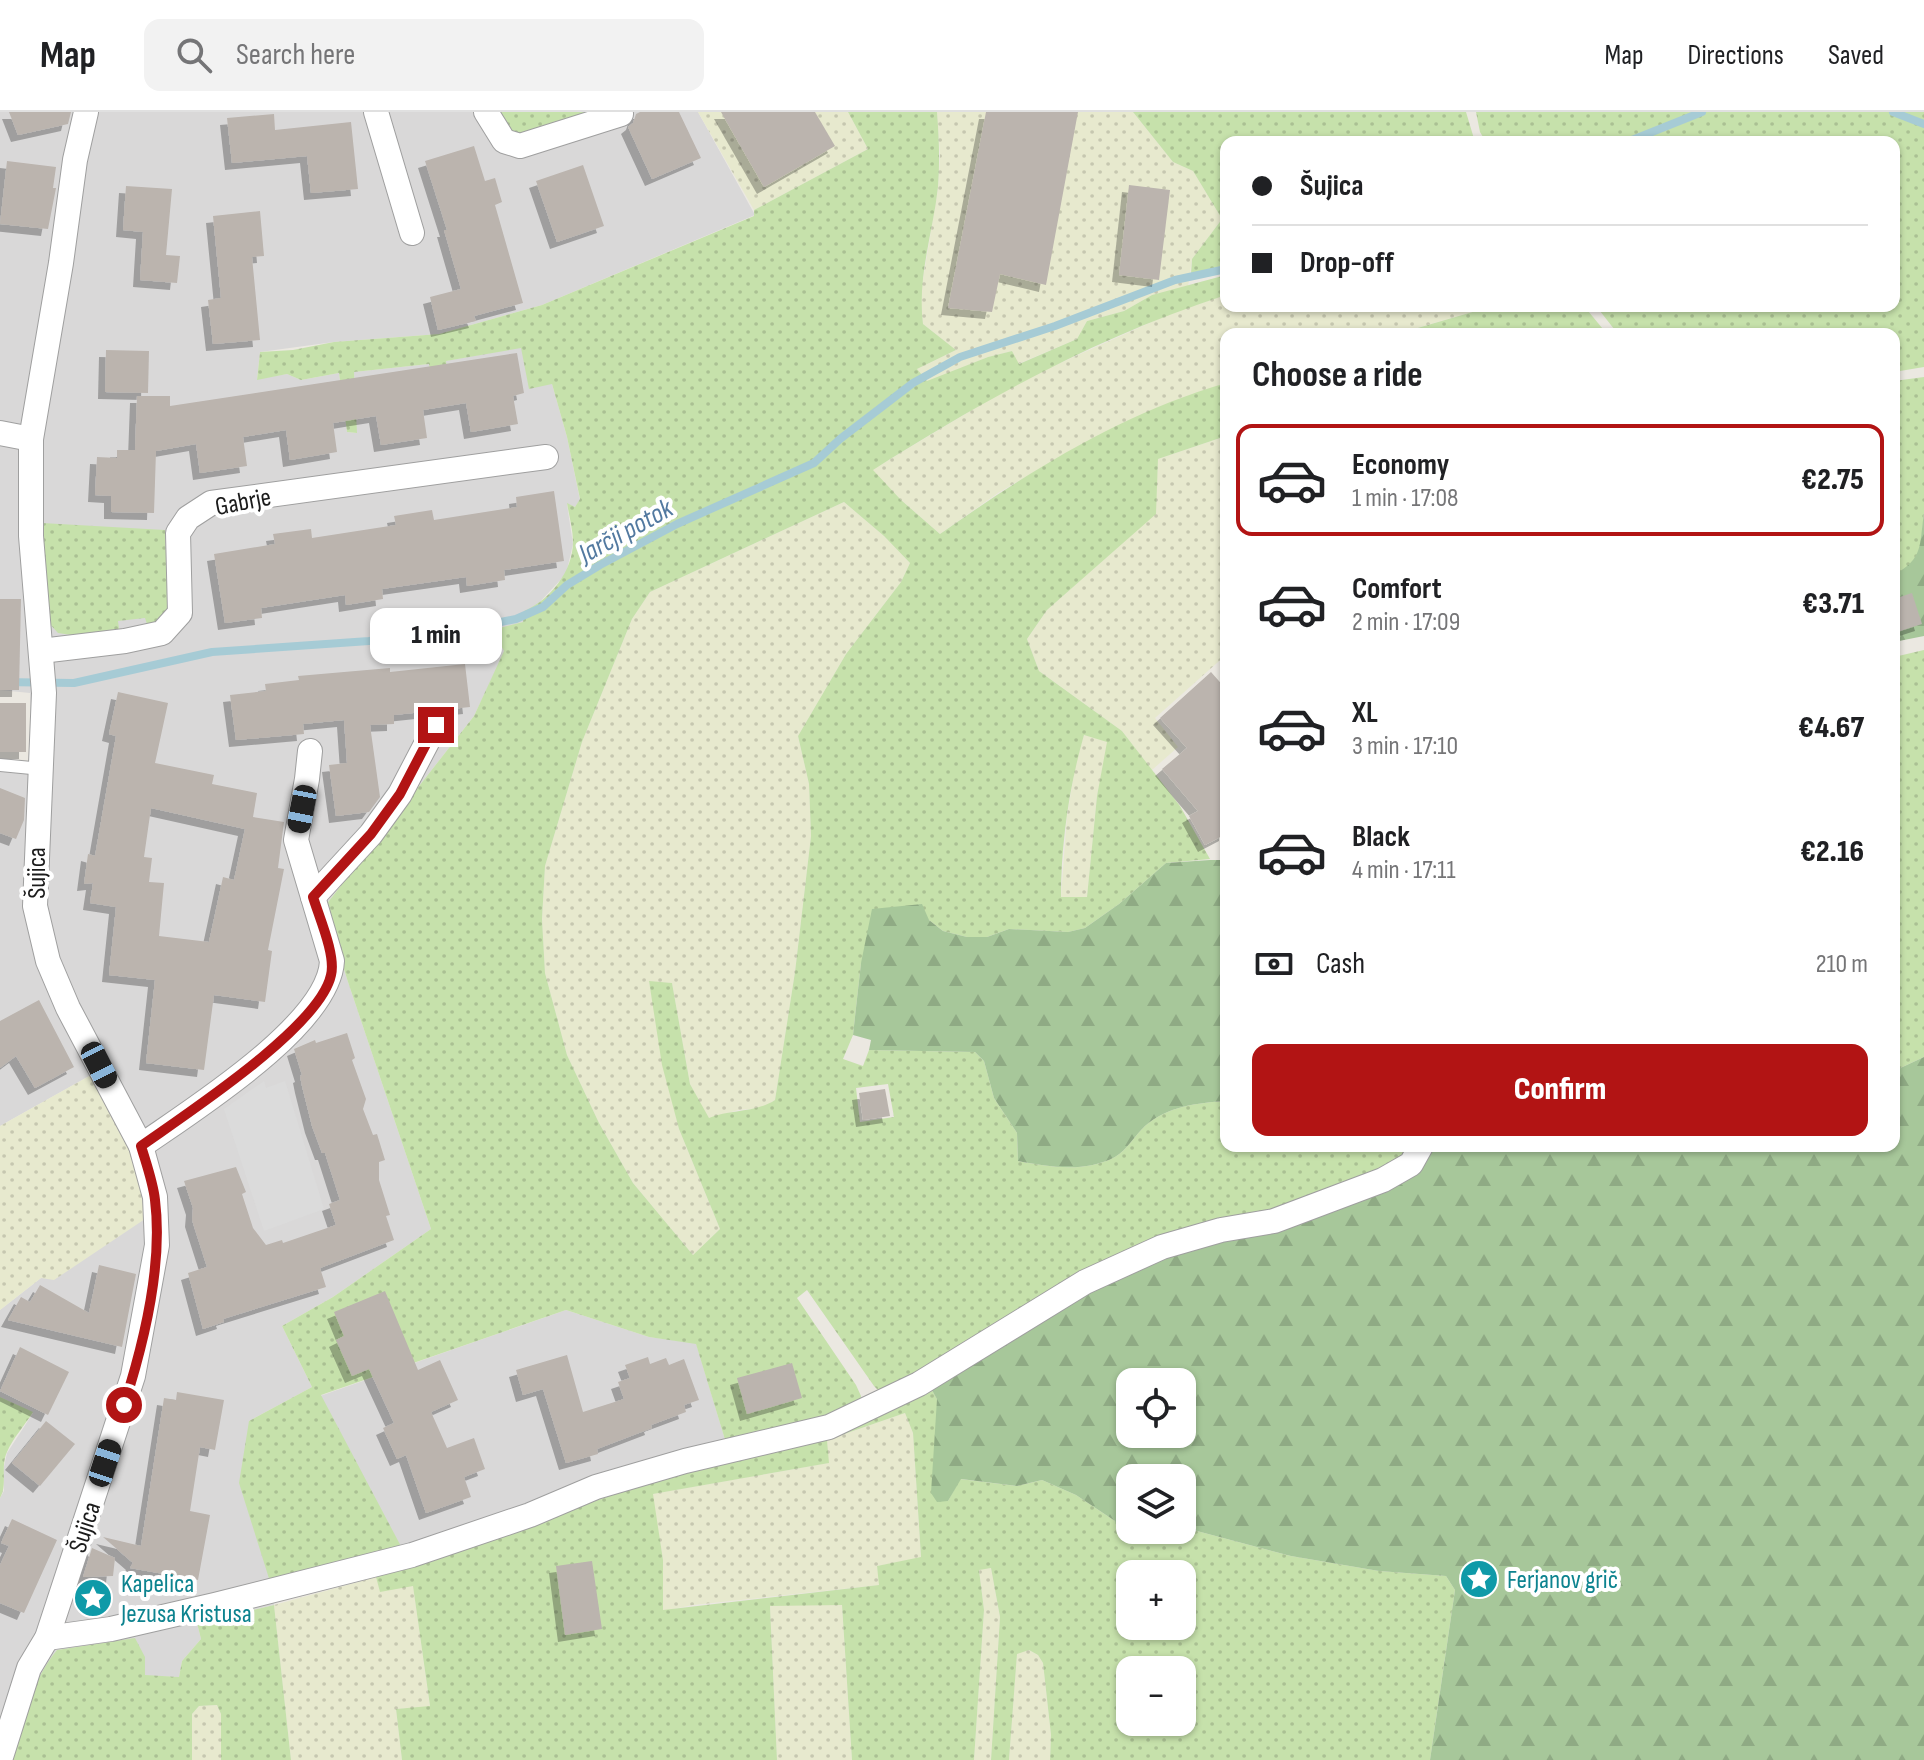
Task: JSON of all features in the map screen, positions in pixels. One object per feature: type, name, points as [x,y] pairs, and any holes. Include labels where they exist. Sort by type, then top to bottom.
[{"type":"street","name":"Šujica","points":[[0,1760],[29,1668],[47,1638],[133,1376],[151,1292],[157,1245],[155,1197],[141,1146],[68,1008],[48,961],[35,906],[44,685],[31,536],[31,439],[59,277],[75,160],[86,112]]},
{"type":"street","points":[[376,112],[412,233]]},
{"type":"street","points":[[486,112],[504,141],[520,146],[621,114]]},
{"type":"street","points":[[0,433],[31,439]]},
{"type":"street","name":"Gabrje","points":[[41,651],[125,641],[162,633],[180,613],[178,533],[188,518],[211,503],[546,457]]},
{"type":"street","points":[[313,897],[371,834],[400,794],[436,725]]},
{"type":"street","points":[[141,1146],[238,1077],[309,1013],[331,976],[332,961],[296,840],[310,751]]},
{"type":"street","points":[[47,1638],[111,1629],[412,1555],[530,1515],[596,1487],[685,1461],[829,1427],[919,1384],[1085,1282],[1162,1247],[1221,1230],[1274,1221],[1383,1180],[1411,1164],[1418,1152]]},
{"type":"street","points":[[0,1690],[29,1668]]},
{"type":"lane","points":[[0,765],[42,769]]},
{"type":"shaded area","points":[[0,112],[698,112],[755,215],[542,305],[439,334],[334,342],[260,352],[257,379],[287,374],[301,380],[339,373],[347,432],[356,433],[354,372],[429,364],[435,397],[445,361],[522,347],[552,384],[567,437],[580,500],[575,507],[567,504],[573,544],[566,574],[536,606],[524,611],[523,622],[493,631],[505,651],[474,716],[325,906],[431,1229],[333,1297],[282,1326],[312,1387],[249,1421],[274,1605],[197,1623],[201,1639],[182,1661],[179,1677],[144,1676],[76,1649],[57,1650],[30,1697],[0,1717],[0,1498],[4,1491],[3,1471],[7,1453],[33,1413],[0,1397],[0,1310],[41,1278],[91,1075],[0,1126],[0,771],[32,774],[30,693],[0,690]]},
{"type":"shaded area","points":[[264,1081],[266,1088],[285,1081],[324,1209],[264,1231],[224,1109]]},
{"type":"shaded area","points":[[566,1310],[649,1337],[696,1343],[726,1443],[411,1566],[320,1396]]},
{"type":"green space","points":[[495,112],[592,112],[514,136]]},
{"type":"green space","points":[[698,112],[848,112],[868,149],[754,210]]},
{"type":"green space","points":[[848,112],[937,112],[938,187],[922,289],[923,324],[956,350],[917,369],[927,381],[1012,351],[1019,364],[1077,339],[1087,321],[1124,311],[1152,295],[1220,277],[1220,297],[1132,330],[1044,371],[958,418],[873,470],[940,534],[1007,488],[1077,446],[1150,411],[1220,385],[1220,438],[1158,459],[1156,514],[1047,610],[1027,639],[1039,671],[1122,731],[1180,806],[1210,859],[1166,863],[1119,904],[1085,928],[1068,932],[1009,929],[987,937],[967,937],[943,931],[929,920],[861,963],[853,1035],[843,1059],[863,1066],[869,1050],[975,1052],[984,1061],[994,1098],[1017,1133],[1018,1161],[1042,1165],[1079,1167],[1103,1162],[1119,1154],[1145,1126],[1163,1114],[1220,1102],[1220,1152],[1408,1152],[1402,1161],[908,1383],[880,1392],[807,1290],[797,1298],[856,1385],[861,1396],[860,1405],[849,1412],[726,1443],[696,1344],[649,1337],[566,1310],[321,1395],[404,1552],[272,1588],[239,1483],[249,1421],[312,1387],[282,1326],[333,1297],[431,1229],[325,906],[474,716],[504,651],[492,630],[523,622],[524,611],[543,600],[564,574],[573,542],[567,503],[575,507],[580,499],[552,384],[529,389],[521,348],[446,361],[450,393],[435,397],[429,364],[354,372],[357,433],[347,432],[339,373],[301,380],[287,374],[257,380],[260,352],[293,350],[334,342],[439,334],[542,305],[754,216],[754,210],[868,149]],"holes":[[[844,502],[910,563],[901,582],[846,654],[798,736],[809,784],[811,836],[795,972],[775,1100],[759,1107],[709,1118],[690,1084],[672,983],[649,981],[662,1065],[679,1129],[720,1229],[693,1255],[633,1183],[599,1123],[567,1055],[545,973],[542,919],[545,866],[582,742],[632,619],[650,592]],[[1084,735],[1107,742],[1097,796],[1087,897],[1061,897],[1067,816]],[[888,1084],[894,1117],[860,1122],[856,1088]]]},
{"type":"green space","points":[[937,112],[1133,112],[1173,162],[1193,171],[1220,216],[1220,222],[1192,259],[1188,287],[1152,295],[1124,311],[1087,321],[1077,339],[1018,364],[1012,351],[988,357],[927,382],[917,369],[956,350],[923,324],[920,297],[938,189],[940,155]]},
{"type":"green space","points":[[1133,112],[1466,112],[1473,136],[1220,136],[1220,216],[1193,171],[1173,162]]},
{"type":"green space","points":[[1476,112],[1924,112],[1924,367],[1900,371],[1900,328],[1613,328],[1601,312],[1900,312],[1900,136],[1482,136]]},
{"type":"green space","points":[[1220,222],[1220,267],[1191,274],[1192,259]]},
{"type":"green space","points":[[1220,297],[1220,312],[1472,312],[1417,328],[1220,328],[1220,385],[1159,407],[1077,447],[998,493],[940,534],[872,470],[1020,381],[1174,312]]},
{"type":"green space","points":[[1472,312],[1589,312],[1602,328],[1418,328]]},
{"type":"green space","points":[[1924,377],[1924,513],[1920,553],[1909,567],[1900,572],[1900,380]]},
{"type":"green space","points":[[1220,438],[1220,660],[1155,718],[1178,747],[1152,770],[1122,731],[1039,671],[1027,639],[1047,610],[1155,514],[1158,459]]},
{"type":"green space","points":[[844,502],[910,563],[901,582],[846,654],[798,736],[809,784],[811,836],[795,972],[775,1100],[762,1108],[738,1110],[709,1119],[690,1084],[672,983],[649,982],[679,1129],[720,1229],[693,1255],[633,1183],[599,1123],[567,1055],[545,973],[542,919],[545,866],[582,742],[632,619],[650,592]]},
{"type":"green space","points":[[1924,513],[1924,636],[1900,641],[1900,571],[1911,563],[1920,543]]},
{"type":"green space","points":[[42,523],[165,530],[168,609],[162,619],[148,627],[145,618],[118,621],[119,629],[71,635],[58,633],[48,622]]},
{"type":"green space","points":[[1924,650],[1924,1057],[1900,1068],[1900,656]]},
{"type":"green space","points":[[1084,735],[1108,741],[1097,796],[1087,898],[1061,897],[1067,816]]},
{"type":"green space","points":[[1220,860],[1220,1102],[1163,1114],[1145,1126],[1115,1157],[1103,1162],[1079,1167],[1054,1167],[1018,1161],[1017,1133],[994,1098],[984,1061],[975,1052],[869,1050],[871,1040],[853,1035],[861,963],[872,909],[922,904],[929,920],[943,931],[967,937],[987,937],[1009,929],[1068,932],[1085,928],[1119,904],[1166,863]]},
{"type":"green space","points":[[1924,1057],[1924,1760],[1430,1760],[1455,1590],[1446,1576],[1379,1571],[1291,1556],[1196,1531],[1196,1464],[1116,1464],[1116,1525],[1076,1495],[1042,1480],[1017,1486],[961,1479],[948,1501],[937,1502],[931,1493],[937,1399],[929,1385],[1083,1292],[1165,1254],[1266,1230],[1417,1152],[1900,1152],[1900,1068]]},
{"type":"green space","points":[[91,1075],[113,1111],[138,1171],[145,1219],[54,1280],[41,1278],[0,1310],[0,1126]]},
{"type":"green space","points":[[929,1385],[937,1399],[948,1501],[960,1479],[1017,1486],[1042,1480],[1076,1495],[1115,1521],[1116,1544],[1196,1544],[1196,1531],[1291,1556],[1379,1571],[1446,1576],[1455,1590],[1430,1760],[1050,1760],[1051,1735],[1043,1663],[1038,1655],[1029,1650],[1017,1654],[1009,1760],[991,1760],[1000,1617],[991,1568],[979,1570],[984,1610],[974,1760],[852,1760],[842,1605],[770,1606],[777,1760],[402,1760],[396,1709],[430,1706],[413,1586],[380,1592],[376,1577]],"holes":[[[905,1413],[913,1433],[921,1557],[877,1566],[879,1585],[663,1610],[663,1560],[653,1494],[829,1463],[827,1440]]]},
{"type":"green space","points":[[0,1397],[33,1412],[7,1452],[0,1498]]},
{"type":"green space","points":[[905,1413],[913,1433],[921,1558],[877,1566],[880,1585],[663,1611],[663,1560],[652,1494],[828,1463],[827,1440]]},
{"type":"green space","points":[[991,1568],[1000,1617],[991,1760],[974,1760],[984,1610],[979,1569]]},
{"type":"green space","points":[[376,1577],[380,1591],[413,1585],[430,1707],[396,1709],[402,1760],[291,1760],[274,1605]]},
{"type":"green space","points":[[274,1605],[291,1760],[221,1760],[221,1714],[217,1705],[199,1706],[192,1714],[192,1760],[9,1760],[40,1675],[57,1650],[135,1638],[145,1657],[145,1675],[179,1677],[182,1661],[201,1639],[197,1623]]},
{"type":"green space","points":[[770,1605],[842,1605],[852,1760],[777,1760]]},
{"type":"green space","points":[[1029,1650],[1038,1655],[1043,1663],[1051,1735],[1050,1760],[1009,1760],[1017,1653]]},
{"type":"green space","points":[[217,1705],[221,1714],[221,1760],[192,1760],[192,1714],[199,1706]]},
{"type":"building","points":[[9,112],[71,112],[68,124],[18,135]]},
{"type":"building","points":[[640,112],[679,112],[701,158],[652,179],[628,127]]},
{"type":"building","points":[[721,112],[815,112],[835,146],[764,187]]},
{"type":"building","points":[[986,112],[1078,112],[1046,285],[1000,274],[992,312],[948,308]]},
{"type":"building","points":[[274,114],[275,130],[351,122],[358,189],[311,193],[307,156],[232,163],[227,118]]},
{"type":"building","points":[[474,146],[485,181],[495,178],[502,202],[495,205],[523,303],[474,316],[476,321],[438,330],[430,297],[461,289],[444,230],[447,230],[425,161]]},
{"type":"building","points":[[7,161],[56,167],[53,188],[56,188],[48,229],[0,224]]},
{"type":"building","points":[[583,165],[604,226],[557,242],[536,181]]},
{"type":"building","points":[[1129,185],[1170,190],[1159,280],[1119,275]]},
{"type":"building","points":[[126,186],[172,189],[166,255],[180,256],[177,283],[140,280],[143,232],[123,230]]},
{"type":"building","points":[[260,211],[264,256],[252,257],[260,340],[213,344],[208,300],[221,298],[213,216]]},
{"type":"building","points":[[106,350],[149,351],[148,393],[105,392]]},
{"type":"building","points":[[517,353],[524,393],[513,396],[518,424],[471,432],[466,403],[423,410],[427,438],[381,445],[376,416],[333,423],[337,452],[290,460],[286,430],[243,437],[247,466],[200,473],[196,444],[156,451],[154,513],[111,512],[111,496],[95,495],[97,457],[117,458],[117,450],[135,450],[137,396],[170,396],[170,406]]},
{"type":"building","points":[[554,491],[564,561],[504,570],[505,580],[467,586],[466,577],[382,589],[383,599],[346,605],[345,595],[261,608],[262,618],[225,623],[214,554],[275,544],[273,534],[311,529],[312,538],[396,525],[394,516],[432,510],[434,520],[517,507],[516,497]]},
{"type":"building","points":[[1912,593],[1922,624],[1900,631],[1900,597]]},
{"type":"building","points":[[0,599],[21,599],[19,690],[0,690]]},
{"type":"building","points":[[465,664],[470,707],[394,715],[394,724],[370,725],[380,797],[369,812],[336,816],[329,765],[347,763],[344,720],[303,724],[304,734],[236,740],[230,695],[266,691],[265,684],[299,680],[298,676],[390,668],[390,672]]},
{"type":"building","points":[[1211,672],[1220,682],[1220,837],[1205,845],[1189,816],[1198,811],[1162,769],[1187,748],[1160,718]]},
{"type":"building","points":[[118,692],[168,703],[155,763],[214,775],[212,784],[257,793],[253,817],[284,822],[278,868],[284,869],[268,950],[272,951],[265,1002],[214,995],[204,1070],[146,1063],[155,980],[109,975],[116,907],[90,903],[93,883],[84,884],[88,854],[95,856],[116,736],[109,734]],"holes":[[[151,808],[245,829],[234,880],[223,877],[209,942],[159,936],[164,883],[149,882],[152,858],[144,857]]]},
{"type":"building","points":[[0,703],[26,703],[26,752],[0,752]]},
{"type":"building","points":[[0,788],[25,798],[24,820],[16,839],[0,833]]},
{"type":"building","points":[[39,1000],[74,1067],[35,1088],[16,1056],[0,1068],[0,1021]]},
{"type":"building","points":[[347,1033],[355,1058],[352,1060],[366,1099],[363,1109],[373,1135],[377,1134],[385,1160],[379,1162],[379,1180],[394,1240],[320,1268],[326,1287],[223,1319],[224,1322],[203,1329],[188,1273],[207,1267],[184,1181],[236,1167],[246,1192],[242,1194],[253,1228],[266,1245],[282,1240],[283,1243],[336,1225],[329,1204],[340,1200],[325,1153],[322,1153],[312,1126],[294,1049],[315,1040],[316,1043]]},
{"type":"building","points":[[885,1089],[890,1116],[863,1120],[859,1093]]},
{"type":"building","points":[[99,1265],[136,1274],[122,1347],[8,1320],[21,1297],[30,1302],[40,1285],[89,1313]]},
{"type":"building","points":[[385,1291],[418,1370],[440,1360],[458,1400],[431,1412],[447,1448],[474,1438],[485,1469],[464,1477],[471,1497],[426,1513],[406,1455],[397,1459],[383,1428],[394,1423],[369,1369],[352,1376],[336,1340],[344,1336],[334,1312]]},
{"type":"building","points":[[20,1347],[69,1372],[48,1415],[0,1391]]},
{"type":"building","points":[[567,1355],[583,1412],[624,1399],[618,1382],[630,1378],[625,1365],[648,1357],[650,1364],[666,1358],[669,1365],[684,1359],[699,1400],[684,1405],[686,1412],[597,1449],[598,1454],[566,1463],[543,1389],[523,1395],[516,1370]]},
{"type":"building","points":[[792,1363],[802,1398],[747,1414],[737,1378]]},
{"type":"building","points":[[177,1392],[224,1400],[215,1450],[200,1447],[190,1511],[210,1515],[198,1580],[130,1568],[133,1563],[103,1537],[141,1546],[164,1398],[176,1400]]},
{"type":"building","points":[[46,1421],[75,1444],[40,1486],[12,1463]]},
{"type":"building","points":[[12,1519],[57,1540],[24,1613],[0,1603],[0,1565],[9,1546],[1,1543]]},
{"type":"building","points":[[92,1548],[115,1558],[113,1576],[83,1577]]},
{"type":"building","points":[[592,1561],[602,1629],[565,1635],[556,1566]]},
{"type":"waterway","name":"Jarčji potok","points":[[1642,136],[1702,112]]},
{"type":"waterway","name":"Jarčji potok","points":[[1893,112],[1924,124]]},
{"type":"waterway","name":"Jarčji potok","points":[[0,682],[74,683],[212,652],[369,641],[516,619],[543,607],[567,585],[600,565],[677,524],[814,463],[913,383],[960,357],[1055,326],[1175,280],[1220,270]]},
{"type":"place","name":"Ferjanov grič","points":[[1479,1579]]},
{"type":"place","name":"Kapelica Jezusa Kristusa","points":[[93,1598]]},
{"type":"route","points":[[124,1405],[151,1292],[157,1245],[155,1197],[141,1146],[238,1077],[309,1013],[331,976],[332,961],[313,897],[371,834],[400,794],[436,725]]}]
